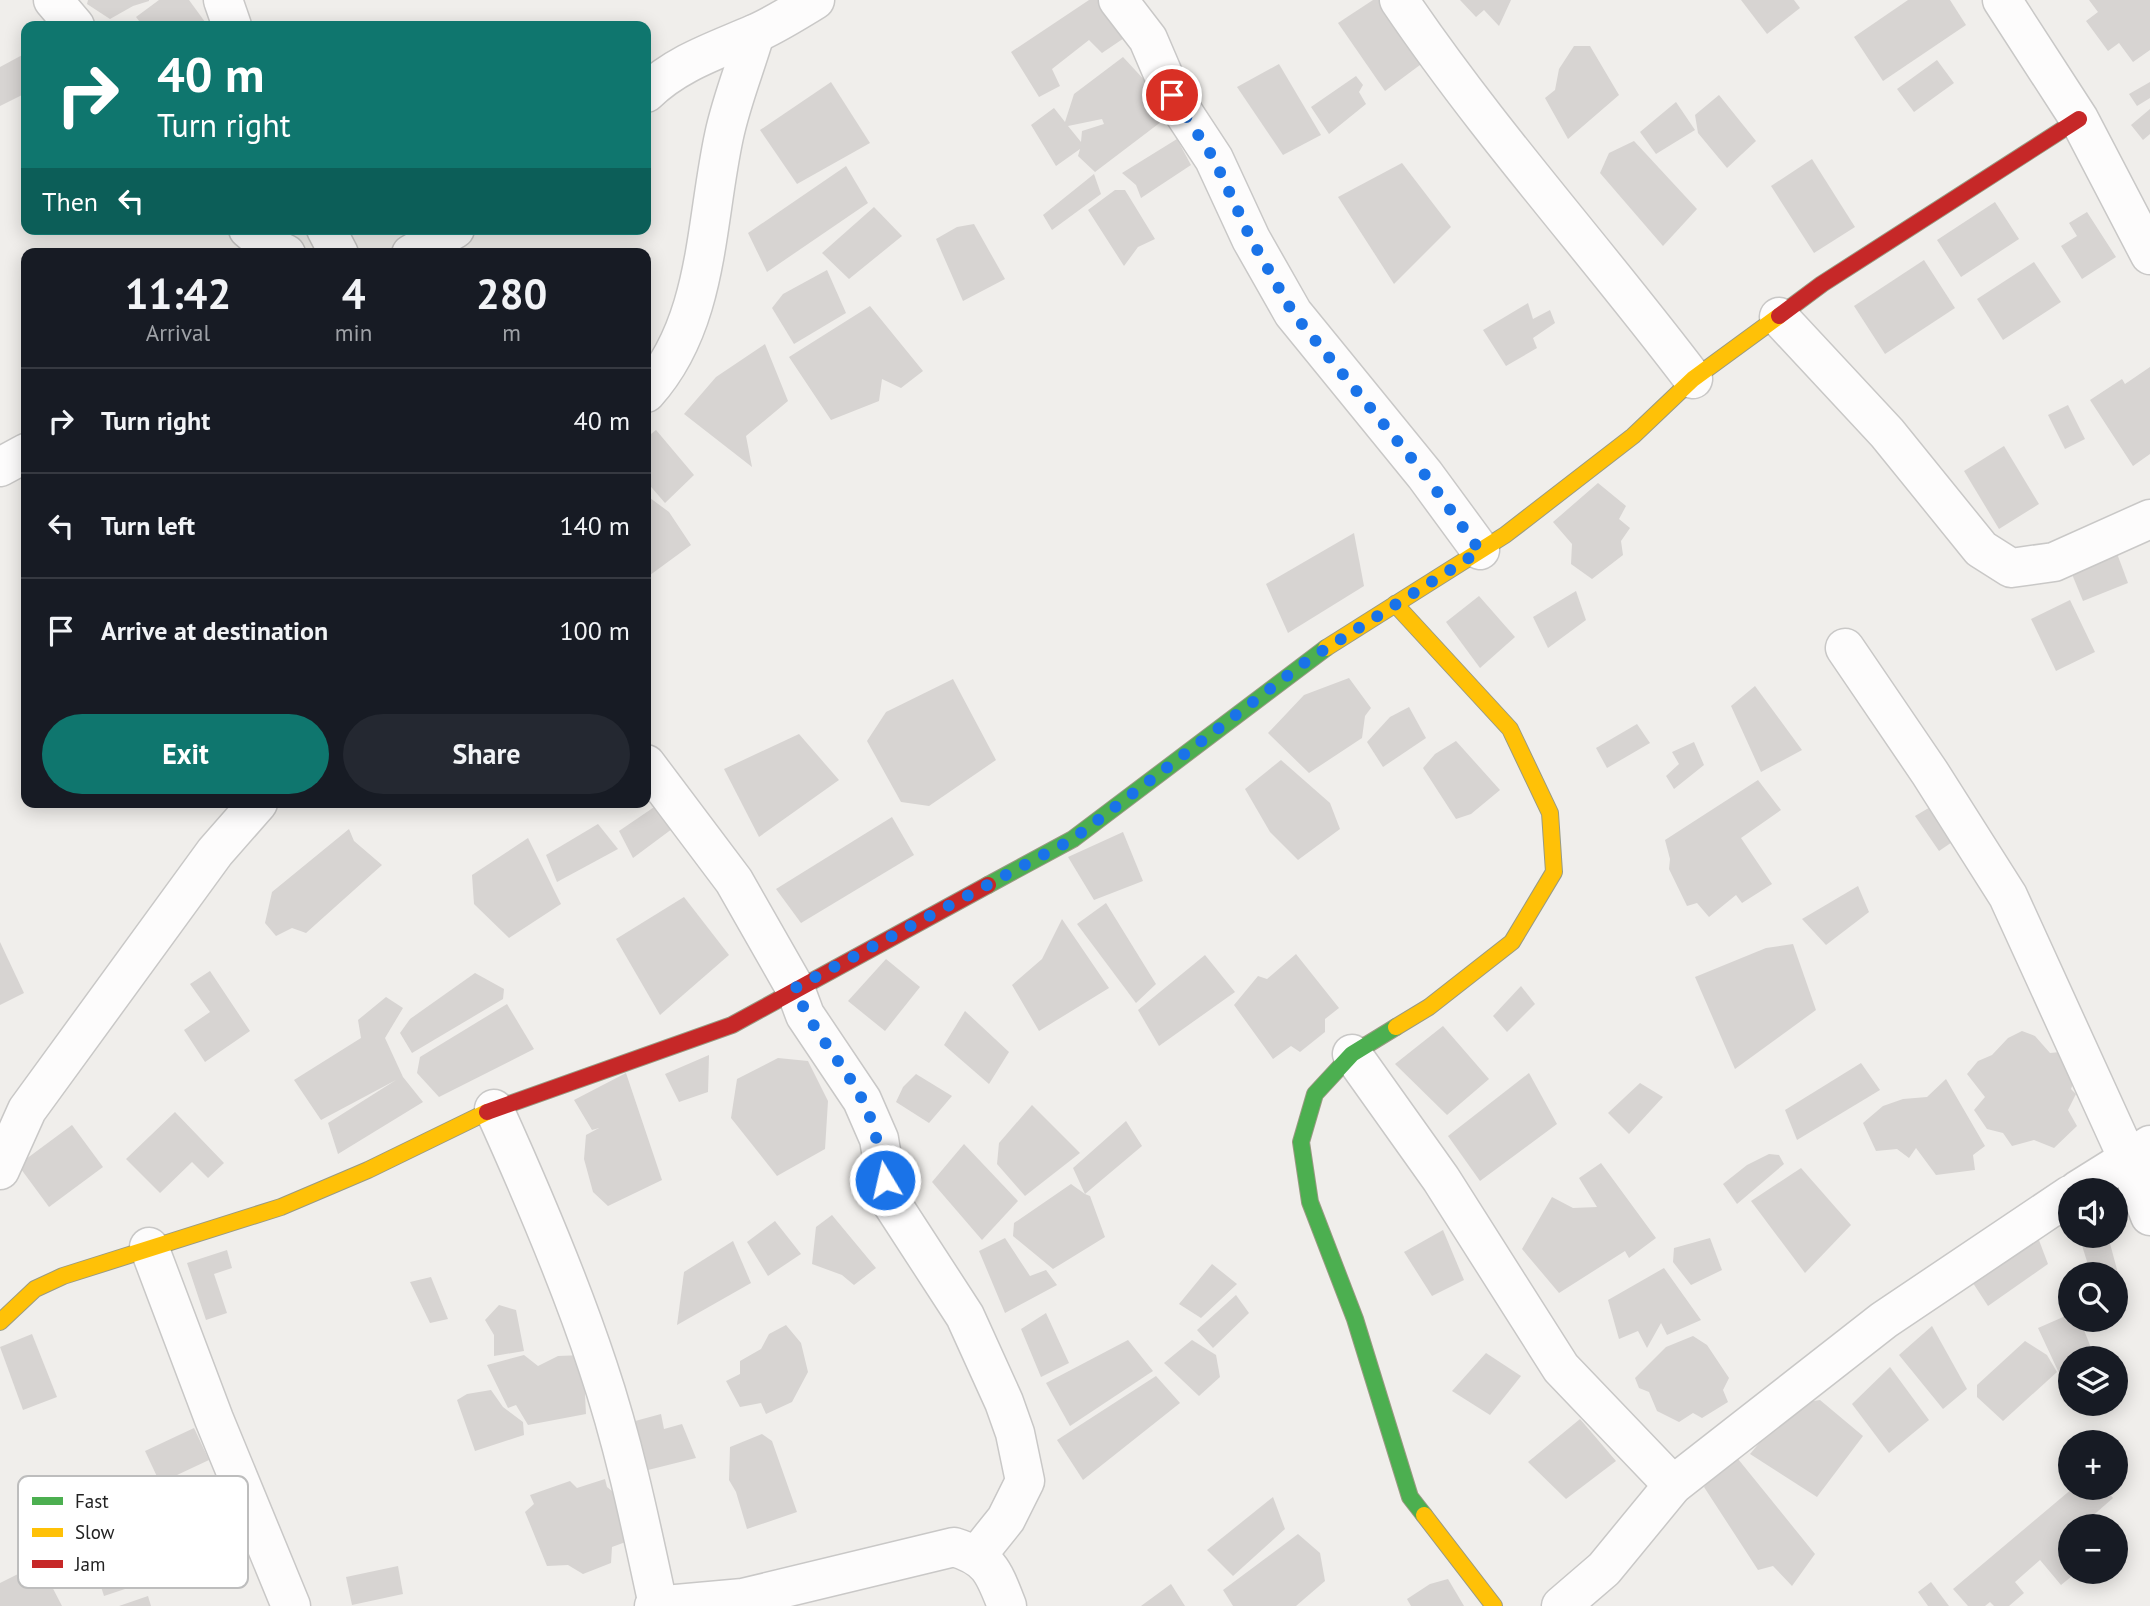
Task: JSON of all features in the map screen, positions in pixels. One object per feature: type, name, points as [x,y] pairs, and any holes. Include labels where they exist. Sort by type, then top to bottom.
[{"type":"street","points":[[53,0],[71,21]]},
{"type":"street","points":[[223,0],[230,21]]},
{"type":"street","points":[[651,88],[661,78],[706,52],[755,34],[815,0]]},
{"type":"street","points":[[1118,0],[1148,39],[1172,95],[1214,159],[1251,239],[1293,313],[1425,475],[1480,551]]},
{"type":"street","points":[[1399,0],[1528,171],[1618,279],[1693,379]]},
{"type":"street","points":[[2002,0],[2079,119],[2150,255]]},
{"type":"street","points":[[651,387],[662,375],[698,298],[724,135],[755,34]]},
{"type":"street","points":[[0,1322],[35,1289],[99,1262],[281,1206],[368,1170],[494,1109],[732,1025],[795,988],[1073,839],[1308,660],[1480,551],[1633,436],[1693,379],[1779,317],[1856,262],[2079,119]]},
{"type":"street","points":[[255,235],[273,248]]},
{"type":"street","points":[[422,248],[444,235]]},
{"type":"street","points":[[1779,317],[1887,433],[1981,549],[2011,568],[2054,562],[2150,519]]},
{"type":"street","points":[[0,467],[21,456]]},
{"type":"street","points":[[1395,604],[1510,729],[1550,813],[1554,872],[1512,942],[1429,1007],[1352,1054],[1315,1094],[1301,1142],[1310,1202],[1355,1319],[1410,1497],[1494,1606]]},
{"type":"street","points":[[1845,648],[1930,773],[2008,896],[2139,1152],[2150,1216]]},
{"type":"street","points":[[651,771],[734,881],[795,988],[805,1015],[862,1100],[879,1139],[890,1199],[965,1316],[1015,1433],[1025,1481],[1006,1519],[978,1554]]},
{"type":"street","points":[[0,1170],[27,1110],[215,852],[254,808]]},
{"type":"street","points":[[1352,1054],[1441,1179],[1561,1368],[1673,1485]]},
{"type":"street","points":[[494,1109],[534,1198],[598,1368],[638,1516],[656,1606],[743,1598],[954,1547],[978,1554],[997,1580],[1007,1606]]},
{"type":"street","points":[[2097,1178],[2139,1152]]},
{"type":"street","points":[[1561,1606],[1604,1569],[1673,1485],[1884,1320],[2058,1203]]},
{"type":"street","points":[[149,1247],[237,1476]]},
{"type":"street","points":[[248,1502],[291,1606]]},
{"type":"building","points":[[88,0],[149,1],[133,6],[110,19],[87,4]]},
{"type":"building","points":[[159,0],[189,0],[204,21],[139,21],[136,17]]},
{"type":"building","points":[[1089,0],[1104,0],[1133,32],[1102,53],[1089,40],[1052,69],[1060,86],[1039,97],[1011,52]]},
{"type":"building","points":[[1373,0],[1397,0],[1428,59],[1385,91],[1338,23]]},
{"type":"building","points":[[1460,0],[1511,0],[1499,26],[1484,10],[1476,17]]},
{"type":"building","points":[[1741,0],[1794,0],[1800,8],[1767,34]]},
{"type":"building","points":[[1908,0],[1950,0],[1966,25],[1883,81],[1854,37]]},
{"type":"building","points":[[2089,0],[2150,0],[2150,50],[2133,62],[2119,43],[2108,51],[2086,21],[2098,12]]},
{"type":"building","points":[[1574,46],[1590,46],[1619,95],[1568,139],[1545,98],[1555,90],[1559,69]]},
{"type":"building","points":[[21,56],[21,96],[0,106],[0,67]]},
{"type":"building","points":[[1123,57],[1174,112],[1095,172],[1078,156],[1080,149],[1056,166],[1031,125],[1054,108],[1065,122],[1074,94]],"holes":[[[1102,119],[1104,124],[1082,131],[1081,142],[1068,126]]]},
{"type":"building","points":[[1937,60],[1954,83],[1914,112],[1897,89]]},
{"type":"building","points":[[1279,64],[1321,135],[1283,155],[1237,87]]},
{"type":"building","points":[[1356,76],[1363,85],[1359,92],[1366,104],[1329,134],[1311,107]]},
{"type":"building","points":[[831,82],[870,143],[797,184],[760,130]]},
{"type":"building","points":[[2150,82],[2150,98],[2137,106],[2129,94]]},
{"type":"building","points":[[1719,95],[1756,141],[1727,168],[1698,133],[1695,115]]},
{"type":"building","points":[[1676,102],[1695,130],[1656,154],[1640,132]]},
{"type":"building","points":[[2150,109],[2150,134],[2143,140],[2131,125]]},
{"type":"building","points":[[1177,139],[1191,165],[1141,198],[1136,185],[1122,173]]},
{"type":"building","points":[[1634,141],[1697,209],[1663,246],[1600,173],[1609,153]]},
{"type":"building","points":[[1812,159],[1855,227],[1814,253],[1771,186]]},
{"type":"building","points":[[1402,163],[1451,227],[1394,284],[1338,197]]},
{"type":"building","points":[[846,166],[868,203],[767,272],[748,233]]},
{"type":"building","points":[[1094,174],[1101,194],[1052,230],[1043,215]]},
{"type":"building","points":[[1115,190],[1125,190],[1155,239],[1138,247],[1124,266],[1088,210]]},
{"type":"building","points":[[1995,202],[2019,239],[1961,277],[1937,240]]},
{"type":"building","points":[[874,207],[902,236],[849,279],[822,253]]},
{"type":"building","points":[[2087,212],[2116,257],[2082,279],[2061,246],[2077,236],[2069,223]]},
{"type":"building","points":[[974,224],[1005,279],[963,301],[936,239],[957,227]]},
{"type":"building","points":[[1924,260],[1955,308],[1885,354],[1854,306]]},
{"type":"building","points":[[2034,262],[2061,302],[2003,340],[1977,299]]},
{"type":"building","points":[[827,270],[846,313],[794,344],[772,308],[783,294]]},
{"type":"building","points":[[1528,303],[1533,319],[1550,310],[1555,323],[1533,338],[1537,348],[1506,366],[1483,330]]},
{"type":"building","points":[[870,306],[923,371],[901,388],[882,379],[879,401],[831,420],[789,357]]},
{"type":"building","points":[[765,344],[788,401],[746,436],[752,467],[684,414],[716,377]]},
{"type":"building","points":[[2150,367],[2150,454],[2133,466],[2090,400],[2122,379],[2125,384]]},
{"type":"building","points":[[2068,405],[2085,439],[2065,449],[2048,415]]},
{"type":"building","points":[[656,430],[694,475],[665,503],[651,487],[651,434]]},
{"type":"building","points":[[2004,446],[2039,504],[1999,529],[1964,471]]},
{"type":"building","points":[[1598,483],[1626,506],[1619,519],[1630,528],[1621,541],[1623,555],[1592,579],[1571,564],[1572,544],[1553,522]]},
{"type":"building","points":[[651,499],[669,512],[691,545],[651,574]]},
{"type":"building","points":[[1354,533],[1364,586],[1288,633],[1266,584]]},
{"type":"building","points":[[2115,548],[2128,583],[2083,601],[2069,567]]},
{"type":"building","points":[[1576,591],[1586,620],[1548,648],[1533,617]]},
{"type":"building","points":[[1479,596],[1515,637],[1480,668],[1446,622]]},
{"type":"building","points":[[2070,600],[2095,652],[2056,671],[2031,619]]},
{"type":"building","points":[[1349,678],[1371,708],[1365,716],[1362,738],[1309,773],[1268,733],[1304,695]]},
{"type":"building","points":[[953,679],[996,760],[929,806],[901,802],[867,741],[886,712]]},
{"type":"building","points":[[1755,686],[1802,750],[1761,772],[1731,706]]},
{"type":"building","points":[[1409,707],[1426,738],[1383,767],[1367,742],[1390,717]]},
{"type":"building","points":[[1637,724],[1650,743],[1607,768],[1596,748]]},
{"type":"building","points":[[799,734],[839,780],[759,837],[724,769]]},
{"type":"building","points":[[1456,741],[1500,790],[1471,814],[1456,819],[1423,768],[1435,754]]},
{"type":"building","points":[[1694,742],[1704,765],[1674,789],[1666,776],[1679,764],[1672,752]]},
{"type":"building","points":[[1281,760],[1330,803],[1340,829],[1298,860],[1270,832],[1245,789]]},
{"type":"building","points":[[1758,780],[1781,810],[1741,838],[1772,884],[1742,903],[1736,895],[1709,917],[1697,903],[1687,906],[1669,869],[1670,859],[1665,840]]},
{"type":"building","points":[[663,801],[680,823],[633,858],[619,831]]},
{"type":"building","points":[[1932,806],[1961,836],[1939,851],[1915,816]]},
{"type":"building","points":[[892,817],[914,855],[801,923],[776,889]]},
{"type":"building","points":[[598,824],[618,849],[557,882],[546,855]]},
{"type":"building","points":[[349,829],[354,841],[382,865],[306,933],[292,928],[276,936],[265,923],[272,892]]},
{"type":"building","points":[[1123,832],[1143,881],[1094,900],[1068,857]]},
{"type":"building","points":[[528,838],[561,904],[509,938],[474,904],[472,875]]},
{"type":"building","points":[[1858,886],[1869,912],[1826,945],[1802,919]]},
{"type":"building","points":[[684,897],[729,955],[660,1015],[616,939]]},
{"type":"building","points":[[1106,903],[1156,984],[1136,1003],[1077,924]]},
{"type":"building","points":[[1062,919],[1109,988],[1039,1031],[1012,985],[1042,959]]},
{"type":"building","points":[[0,942],[24,993],[0,1005]]},
{"type":"building","points":[[1793,944],[1816,1010],[1735,1069],[1695,977],[1766,948]]},
{"type":"building","points":[[1296,954],[1339,1008],[1325,1019],[1325,1032],[1300,1052],[1291,1046],[1273,1059],[1234,1005],[1258,976],[1267,979]]},
{"type":"building","points":[[1205,955],[1235,992],[1159,1046],[1138,1010]]},
{"type":"building","points":[[886,959],[920,987],[885,1031],[848,1001]]},
{"type":"building","points":[[210,971],[250,1031],[205,1062],[184,1030],[210,1012],[190,984]]},
{"type":"building","points":[[475,973],[504,989],[503,999],[412,1053],[400,1033],[410,1019]]},
{"type":"building","points":[[1521,986],[1535,1004],[1507,1032],[1493,1016]]},
{"type":"building","points":[[386,997],[403,1008],[385,1038],[403,1077],[423,1102],[338,1154],[328,1123],[396,1080],[321,1120],[294,1080],[361,1038],[358,1020]]},
{"type":"building","points":[[507,1004],[534,1049],[439,1097],[417,1073],[420,1057]]},
{"type":"building","points":[[965,1011],[1009,1052],[989,1084],[944,1045]]},
{"type":"building","points":[[1443,1026],[1489,1079],[1447,1115],[1395,1064]]},
{"type":"building","points":[[2022,1031],[2035,1036],[2050,1053],[2070,1051],[2077,1073],[2071,1089],[2076,1094],[2068,1110],[2077,1126],[2054,1148],[2034,1140],[2012,1146],[2003,1133],[1987,1129],[1974,1110],[1985,1097],[1967,1074],[1978,1061],[1992,1055],[2008,1038]]},
{"type":"building","points":[[709,1055],[708,1092],[679,1102],[665,1074]]},
{"type":"building","points":[[778,1058],[808,1061],[828,1101],[825,1149],[777,1176],[731,1118],[737,1079]]},
{"type":"building","points":[[1861,1063],[1880,1090],[1797,1140],[1785,1110]]},
{"type":"building","points":[[626,1073],[662,1180],[608,1206],[593,1192],[584,1159],[586,1135],[599,1128],[592,1130],[574,1100]]},
{"type":"building","points":[[1529,1073],[1557,1124],[1480,1181],[1448,1136]]},
{"type":"building","points":[[916,1074],[952,1096],[929,1123],[896,1102],[903,1087]]},
{"type":"building","points":[[1946,1079],[1985,1146],[1973,1155],[1975,1170],[1936,1175],[1916,1148],[1909,1158],[1897,1149],[1876,1151],[1863,1123],[1883,1106],[1903,1099],[1927,1097]]},
{"type":"building","points":[[1640,1083],[1663,1097],[1629,1134],[1608,1113]]},
{"type":"building","points":[[1032,1105],[1080,1153],[1025,1196],[997,1164],[999,1143]]},
{"type":"building","points":[[175,1112],[224,1163],[208,1178],[192,1162],[160,1193],[126,1159]]},
{"type":"building","points":[[1126,1121],[1142,1146],[1085,1194],[1073,1168]]},
{"type":"building","points":[[72,1125],[103,1167],[49,1207],[18,1165]]},
{"type":"building","points":[[964,1144],[1018,1201],[982,1240],[932,1182]]},
{"type":"building","points":[[1769,1154],[1779,1155],[1784,1164],[1737,1204],[1723,1184],[1747,1165]]},
{"type":"building","points":[[1601,1163],[1656,1238],[1629,1258],[1625,1251],[1559,1293],[1522,1249],[1552,1197],[1573,1208],[1597,1207],[1579,1178]]},
{"type":"building","points":[[1801,1168],[1851,1225],[1805,1273],[1751,1201]]},
{"type":"building","points":[[1071,1184],[1090,1196],[1105,1237],[1053,1269],[1013,1236],[1014,1223]]},
{"type":"building","points":[[832,1215],[876,1268],[854,1285],[842,1275],[812,1264],[816,1227]]},
{"type":"building","points":[[775,1221],[801,1254],[768,1276],[747,1242]]},
{"type":"building","points":[[2034,1227],[2048,1264],[1988,1306],[1967,1274]]},
{"type":"building","points":[[1443,1230],[1464,1280],[1432,1296],[1404,1252]]},
{"type":"building","points":[[1005,1238],[1030,1276],[1046,1270],[1057,1285],[1005,1313],[979,1251]]},
{"type":"building","points":[[1710,1238],[1722,1270],[1691,1285],[1673,1262],[1674,1248]]},
{"type":"building","points":[[733,1241],[751,1283],[677,1325],[684,1272]]},
{"type":"building","points":[[2083,1248],[2111,1248],[2115,1262],[2087,1262]]},
{"type":"building","points":[[227,1250],[232,1268],[214,1274],[227,1313],[206,1320],[187,1263]]},
{"type":"building","points":[[1212,1264],[1237,1284],[1201,1318],[1179,1304]]},
{"type":"building","points":[[1664,1268],[1701,1320],[1667,1335],[1661,1323],[1647,1348],[1638,1331],[1619,1339],[1608,1300]]},
{"type":"building","points":[[431,1277],[448,1319],[430,1323],[410,1282]]},
{"type":"building","points":[[1236,1295],[1249,1313],[1213,1348],[1197,1330]]},
{"type":"building","points":[[499,1305],[516,1310],[524,1351],[494,1356],[494,1335],[485,1320]]},
{"type":"building","points":[[1046,1313],[1069,1363],[1041,1377],[1021,1329]]},
{"type":"building","points":[[2058,1319],[2058,1332],[2085,1332],[2090,1346],[2058,1346],[2058,1371],[2038,1328]]},
{"type":"building","points":[[786,1325],[801,1343],[808,1372],[792,1402],[766,1414],[761,1403],[740,1407],[726,1381],[740,1374],[740,1361],[761,1349],[769,1334]]},
{"type":"building","points":[[1932,1326],[1967,1389],[1943,1409],[1899,1355]]},
{"type":"building","points":[[32,1334],[57,1397],[23,1410],[0,1347]]},
{"type":"building","points":[[1693,1336],[1707,1345],[1729,1378],[1723,1390],[1728,1402],[1702,1418],[1693,1413],[1679,1422],[1657,1411],[1649,1392],[1639,1388],[1635,1378],[1666,1347]]},
{"type":"building","points":[[1128,1340],[1153,1371],[1070,1426],[1046,1383]]},
{"type":"building","points":[[1192,1340],[1216,1355],[1220,1377],[1199,1396],[1164,1363]]},
{"type":"building","points":[[2025,1341],[2047,1355],[2057,1372],[2003,1421],[1977,1397],[1977,1385]]},
{"type":"building","points":[[1486,1353],[1521,1376],[1490,1415],[1452,1391]]},
{"type":"building","points":[[524,1355],[538,1366],[558,1356],[583,1355],[586,1414],[528,1425],[516,1405],[508,1408],[487,1365]]},
{"type":"building","points":[[1890,1367],[1929,1420],[1889,1453],[1852,1404]]},
{"type":"building","points":[[1156,1376],[1180,1403],[1083,1480],[1057,1440]]},
{"type":"building","points":[[491,1390],[503,1407],[523,1422],[524,1435],[475,1451],[457,1400],[467,1394]]},
{"type":"building","points":[[1820,1400],[1863,1436],[1817,1497],[1750,1454],[1792,1404]]},
{"type":"building","points":[[661,1414],[664,1429],[682,1424],[696,1458],[632,1474],[624,1424]]},
{"type":"building","points":[[1580,1419],[1616,1461],[1566,1499],[1528,1462]]},
{"type":"building","points":[[194,1428],[209,1460],[175,1476],[157,1476],[145,1451]]},
{"type":"building","points":[[762,1434],[772,1441],[797,1512],[747,1529],[736,1492],[729,1480],[730,1447]]},
{"type":"building","points":[[1734,1454],[1815,1554],[1792,1586],[1773,1566],[1758,1570],[1704,1487]]},
{"type":"building","points":[[605,1479],[607,1487],[618,1496],[631,1540],[612,1547],[611,1563],[583,1574],[568,1565],[547,1566],[525,1512],[534,1504],[530,1495],[570,1481],[577,1488]]},
{"type":"building","points":[[1273,1497],[1285,1529],[1233,1576],[1207,1550]]},
{"type":"building","points":[[2059,1500],[2111,1500],[2095,1514],[2058,1514],[2058,1581],[2040,1560],[2015,1582],[2024,1593],[2009,1606],[1994,1606],[1990,1602],[1985,1606],[1968,1606],[1953,1589]]},
{"type":"building","points":[[1298,1534],[1320,1553],[1325,1581],[1296,1606],[1233,1606],[1223,1590]]},
{"type":"building","points":[[398,1566],[403,1594],[352,1605],[346,1577]]},
{"type":"building","points":[[18,1574],[18,1588],[53,1588],[62,1606],[0,1606],[0,1583]]},
{"type":"building","points":[[1448,1579],[1464,1606],[1411,1606],[1407,1599],[1430,1584]]},
{"type":"building","points":[[1931,1582],[1949,1606],[1928,1606],[1918,1592]]},
{"type":"building","points":[[1171,1584],[1185,1606],[1141,1606]]},
{"type":"building","points":[[101,1588],[128,1588],[104,1596]]},
{"type":"building","points":[[148,1596],[151,1606],[119,1606]]},
{"type":"traffic: fast","points":[[988,885],[1073,839],[1326,648]]},
{"type":"traffic: fast","points":[[1396,1027],[1352,1054],[1315,1094],[1301,1142],[1310,1202],[1355,1319],[1410,1497],[1424,1515]]},
{"type":"traffic: slow","points":[[1326,648],[1505,535],[1633,436],[1693,379],[1779,316]]},
{"type":"traffic: slow","points":[[1395,604],[1510,729],[1550,813],[1554,872],[1512,942],[1429,1007],[1396,1027]]},
{"type":"traffic: slow","points":[[0,1322],[35,1289],[63,1276],[281,1207],[368,1170],[487,1112]]},
{"type":"traffic: slow","points":[[1424,1515],[1494,1606]]},
{"type":"traffic: jam","points":[[1779,316],[1822,284],[2079,119]]},
{"type":"traffic: jam","points":[[487,1112],[732,1025],[988,885]]},
{"type":"route","points":[[885,1180],[879,1139],[862,1100],[805,1015],[795,988],[1073,839],[1308,660],[1480,551],[1425,475],[1293,313],[1251,239],[1214,159],[1172,95]]}]
